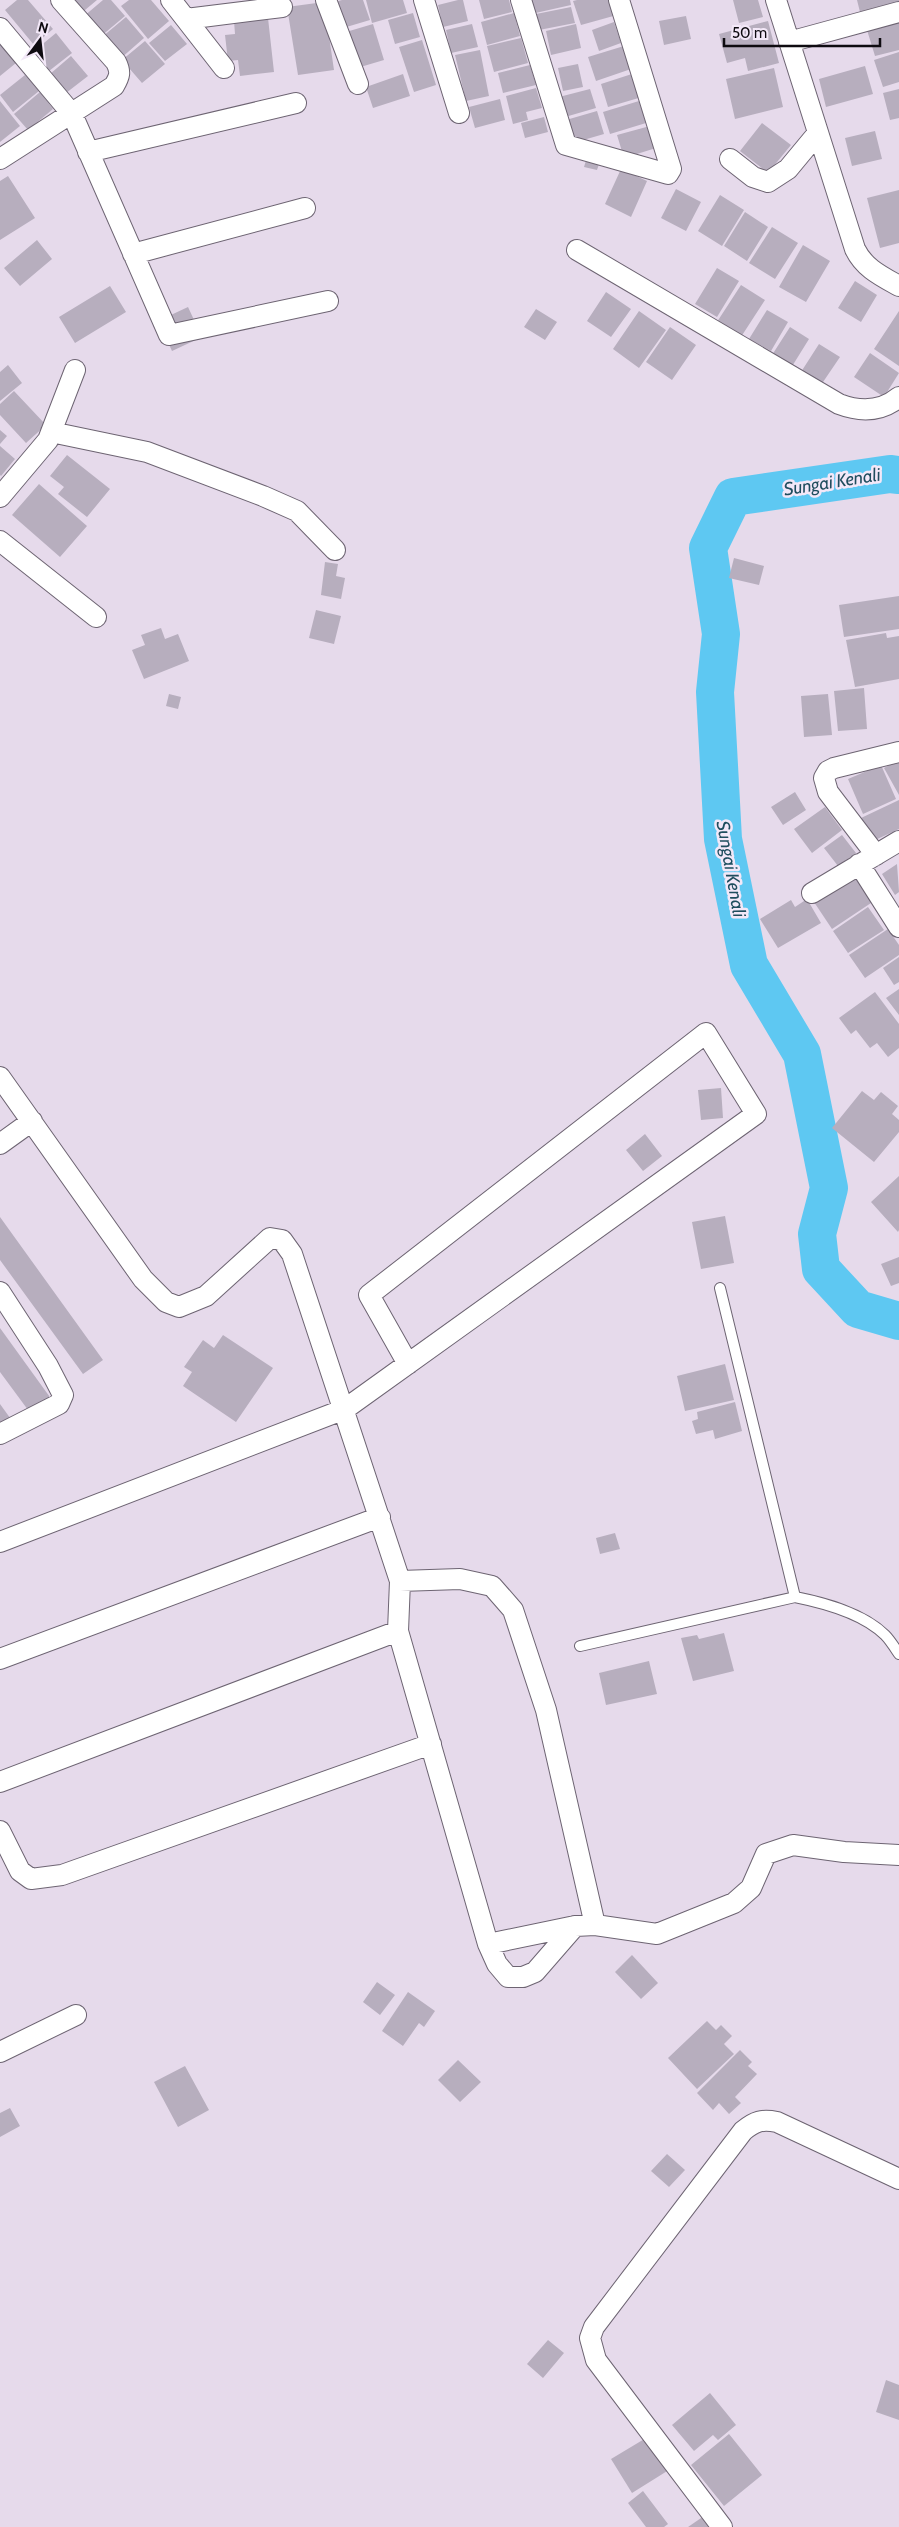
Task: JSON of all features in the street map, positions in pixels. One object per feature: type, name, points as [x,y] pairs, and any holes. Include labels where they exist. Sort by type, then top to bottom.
[{"type":"street","points":[[0,159],[114,86],[120,70],[116,62],[61,0]]},
{"type":"street","points":[[170,0],[224,68]]},
{"type":"street","points":[[326,0],[358,84]]},
{"type":"street","points":[[424,0],[459,113]]},
{"type":"street","points":[[520,0],[566,145],[668,174],[671,169],[619,0]]},
{"type":"street","points":[[776,0],[817,134],[860,260],[869,269],[899,286]]},
{"type":"street","points":[[186,19],[282,6]]},
{"type":"street","points":[[789,42],[899,12]]},
{"type":"street","points":[[0,28],[72,114],[169,335],[328,301]]},
{"type":"street","points":[[88,152],[296,103]]},
{"type":"street","points":[[730,159],[753,178],[768,182],[788,169],[817,134]]},
{"type":"street","points":[[134,254],[305,208]]},
{"type":"street","points":[[577,250],[839,404],[854,410],[874,410],[891,404],[899,397]]},
{"type":"street","points":[[0,497],[48,440],[76,370]]},
{"type":"street","points":[[51,432],[147,452],[263,496],[297,511],[336,550]]},
{"type":"street","points":[[0,541],[96,617]]},
{"type":"street","points":[[899,752],[834,768],[828,771],[824,778],[828,792],[868,859],[899,927]]},
{"type":"street","points":[[812,893],[899,841]]},
{"type":"street","points":[[0,1542],[345,1409],[408,1364],[756,1114],[706,1033],[369,1295],[408,1364]]},
{"type":"street","points":[[0,1077],[143,1279],[166,1302],[179,1307],[206,1296],[270,1238],[282,1240],[292,1254],[345,1409],[400,1581],[398,1631],[488,1944],[497,1964],[508,1976],[523,1977],[535,1972],[575,1926]]},
{"type":"street","points":[[0,1144],[32,1121]]},
{"type":"street","points":[[0,1292],[48,1366],[63,1395],[59,1404],[0,1434]]},
{"type":"street","points":[[0,1659],[380,1518]]},
{"type":"street","points":[[400,1581],[460,1579],[492,1586],[513,1610],[546,1710],[595,1925]]},
{"type":"street","points":[[0,1782],[398,1631]]},
{"type":"street","points":[[0,1831],[20,1870],[31,1879],[62,1875],[431,1744]]},
{"type":"street","points":[[488,1944],[575,1926],[595,1925],[657,1934],[734,1903],[751,1888],[766,1854],[792,1845],[844,1852],[899,1855]]},
{"type":"street","points":[[0,2052],[76,2015]]},
{"type":"street","points":[[722,2527],[596,2360],[590,2338],[594,2327],[743,2131],[753,2122],[764,2120],[777,2122],[899,2179]]},
{"type":"lane","points":[[720,1288],[795,1597]]},
{"type":"lane","points":[[580,1646],[795,1597],[812,1600],[871,1623],[886,1636],[899,1654]]},
{"type":"building","points":[[17,0],[28,0],[53,29],[34,45],[5,10]]},
{"type":"building","points":[[67,0],[97,0],[79,15]]},
{"type":"building","points":[[103,0],[111,0],[125,16],[100,37],[83,17]]},
{"type":"building","points":[[129,0],[151,0],[169,21],[148,39],[121,6]]},
{"type":"building","points":[[363,0],[370,20],[343,28],[335,2]]},
{"type":"building","points":[[366,0],[403,0],[407,13],[372,23]]},
{"type":"building","points":[[463,0],[468,21],[443,27],[438,5]]},
{"type":"building","points":[[479,0],[509,0],[512,12],[484,19]]},
{"type":"building","points":[[528,0],[570,0],[571,5],[531,14]]},
{"type":"building","points":[[612,0],[617,15],[581,25],[573,1]]},
{"type":"building","points":[[733,0],[758,0],[763,17],[739,23]]},
{"type":"building","points":[[857,0],[899,0],[899,6],[861,16]]},
{"type":"building","points":[[324,2],[334,70],[298,75],[287,7]]},
{"type":"building","points":[[571,7],[575,23],[539,30],[536,14]]},
{"type":"building","points":[[413,13],[420,37],[395,44],[388,20]]},
{"type":"building","points":[[514,13],[520,36],[487,45],[481,22]]},
{"type":"building","points":[[686,16],[691,39],[664,45],[659,21]]},
{"type":"building","points":[[126,17],[144,38],[120,59],[102,37]]},
{"type":"building","points":[[268,18],[274,72],[240,76],[238,60],[228,61],[225,35],[235,34],[234,21]]},
{"type":"building","points":[[768,21],[779,63],[748,71],[745,58],[727,63],[719,34]]},
{"type":"building","points":[[899,21],[899,50],[875,56],[867,30]]},
{"type":"building","points":[[614,22],[621,43],[599,51],[592,30]]},
{"type":"building","points":[[373,24],[384,60],[357,68],[346,32]]},
{"type":"building","points":[[472,24],[478,47],[451,53],[446,30]]},
{"type":"building","points":[[576,24],[581,48],[551,55],[546,31]]},
{"type":"building","points":[[171,25],[187,44],[165,61],[149,43]]},
{"type":"building","points":[[56,33],[72,53],[49,71],[33,52]]},
{"type":"building","points":[[521,38],[528,63],[494,72],[487,46]]},
{"type":"building","points":[[422,40],[436,85],[414,92],[399,47]]},
{"type":"building","points":[[145,41],[165,64],[142,83],[122,60]]},
{"type":"building","points":[[0,43],[16,63],[0,76]]},
{"type":"building","points":[[624,46],[631,69],[596,81],[588,57]]},
{"type":"building","points":[[480,50],[489,96],[466,101],[455,55]]},
{"type":"building","points":[[899,52],[899,82],[883,87],[874,60]]},
{"type":"building","points":[[71,56],[88,76],[66,93],[50,74]]},
{"type":"building","points":[[578,64],[583,87],[563,91],[558,68]]},
{"type":"building","points":[[530,65],[536,85],[503,93],[498,73]]},
{"type":"building","points":[[865,66],[873,94],[826,107],[819,79]]},
{"type":"building","points":[[774,68],[783,107],[735,119],[726,79]]},
{"type":"building","points":[[635,73],[642,97],[608,107],[601,84]]},
{"type":"building","points":[[403,74],[410,96],[373,108],[366,87]]},
{"type":"building","points":[[25,75],[39,91],[13,112],[0,95]]},
{"type":"building","points":[[536,88],[542,108],[526,112],[528,120],[513,124],[506,96]]},
{"type":"building","points":[[590,89],[596,108],[565,117],[559,97]]},
{"type":"building","points":[[899,89],[899,118],[890,120],[883,93]]},
{"type":"building","points":[[40,92],[53,109],[28,130],[14,114]]},
{"type":"building","points":[[500,99],[505,120],[475,128],[469,107]]},
{"type":"building","points":[[0,101],[20,126],[0,142]]},
{"type":"building","points":[[639,101],[646,123],[610,134],[603,112]]},
{"type":"building","points":[[597,111],[604,134],[573,143],[566,120]]},
{"type":"building","points":[[544,117],[548,132],[525,138],[521,123]]},
{"type":"building","points":[[762,123],[791,145],[768,173],[740,151]]},
{"type":"building","points":[[650,126],[656,148],[624,158],[617,135]]},
{"type":"building","points":[[875,131],[882,159],[852,166],[845,138]]},
{"type":"building","points":[[588,154],[601,158],[597,170],[584,167]]},
{"type":"building","points":[[621,169],[647,181],[631,217],[605,204]]},
{"type":"building","points":[[8,176],[35,218],[0,240],[0,181]]},
{"type":"building","points":[[676,189],[701,202],[686,231],[661,218]]},
{"type":"building","points":[[899,190],[899,243],[880,248],[867,198]]},
{"type":"building","points":[[720,195],[744,210],[722,246],[698,231]]},
{"type":"building","points":[[745,212],[768,227],[747,261],[724,246]]},
{"type":"building","points":[[772,227],[798,243],[775,279],[749,263]]},
{"type":"building","points":[[37,240],[52,259],[20,286],[4,268]]},
{"type":"building","points":[[803,245],[830,261],[806,302],[779,287]]},
{"type":"building","points":[[717,268],[739,281],[717,317],[695,304]]},
{"type":"building","points":[[855,281],[877,295],[861,322],[838,308]]},
{"type":"building","points":[[741,285],[765,300],[739,340],[715,325]]},
{"type":"building","points":[[110,286],[126,312],[75,343],[59,317]]},
{"type":"building","points":[[606,292],[631,309],[611,337],[587,321]]},
{"type":"building","points":[[188,307],[202,337],[172,351],[158,321]]},
{"type":"building","points":[[536,309],[557,322],[545,340],[524,327]]},
{"type":"building","points":[[767,310],[788,322],[771,351],[749,339]]},
{"type":"building","points":[[639,311],[666,330],[639,368],[613,349]]},
{"type":"building","points":[[899,311],[899,366],[874,349]]},
{"type":"building","points":[[670,327],[696,345],[672,380],[646,362]]},
{"type":"building","points":[[790,327],[809,339],[791,368],[772,355]]},
{"type":"building","points":[[819,344],[840,357],[821,385],[801,372]]},
{"type":"building","points":[[870,353],[899,373],[884,397],[854,377]]},
{"type":"building","points":[[8,365],[22,383],[0,401],[0,372]]},
{"type":"building","points":[[14,391],[46,425],[26,443],[0,415],[0,404]]},
{"type":"building","points":[[0,430],[7,436],[0,444]]},
{"type":"building","points":[[0,446],[15,459],[1,476],[0,475]]},
{"type":"building","points":[[67,455],[110,489],[87,517],[58,494],[64,487],[50,476]]},
{"type":"building","points":[[39,484],[87,526],[60,557],[12,515]]},
{"type":"building","points":[[734,558],[764,566],[759,585],[729,578]]},
{"type":"building","points":[[325,562],[338,564],[336,576],[345,578],[341,599],[321,595]]},
{"type":"building","points":[[899,596],[899,629],[844,637],[839,605]]},
{"type":"building","points":[[316,610],[341,616],[334,644],[309,638]]},
{"type":"building","points":[[161,628],[165,639],[178,634],[189,661],[144,679],[132,650],[145,645],[141,635]]},
{"type":"building","points":[[886,633],[887,638],[899,636],[899,679],[855,687],[846,640]]},
{"type":"building","points":[[864,688],[867,729],[838,731],[834,691]]},
{"type":"building","points":[[169,694],[181,697],[178,709],[166,706]]},
{"type":"building","points":[[828,694],[832,735],[804,737],[801,696]]},
{"type":"building","points":[[899,760],[899,795],[884,768]]},
{"type":"building","points":[[881,765],[896,799],[863,814],[848,779]]},
{"type":"building","points":[[795,792],[806,810],[783,825],[771,807]]},
{"type":"building","points":[[899,800],[899,829],[873,841],[861,818]]},
{"type":"building","points":[[825,807],[842,830],[812,853],[794,829]]},
{"type":"building","points":[[842,835],[856,853],[838,866],[824,848]]},
{"type":"building","points":[[897,864],[899,892],[895,895],[882,874]]},
{"type":"building","points":[[857,874],[874,901],[832,929],[814,902]]},
{"type":"building","points":[[807,899],[821,923],[778,948],[760,919],[791,900],[795,907]]},
{"type":"building","points":[[868,907],[884,930],[848,953],[833,931]]},
{"type":"building","points":[[888,929],[899,945],[899,955],[865,978],[849,955]]},
{"type":"building","points":[[899,957],[899,982],[894,985],[883,968]]},
{"type":"building","points":[[899,989],[899,1015],[886,998]]},
{"type":"building","points":[[875,992],[899,1024],[899,1048],[888,1057],[877,1043],[870,1048],[856,1030],[851,1034],[839,1018]]},
{"type":"building","points":[[721,1088],[723,1118],[701,1120],[698,1090]]},
{"type":"building","points":[[862,1091],[874,1100],[881,1092],[898,1106],[892,1114],[899,1120],[899,1132],[874,1162],[832,1128]]},
{"type":"building","points":[[645,1134],[662,1156],[643,1171],[626,1150]]},
{"type":"building","points":[[899,1176],[899,1230],[898,1232],[871,1202]]},
{"type":"building","points":[[725,1216],[734,1263],[701,1269],[692,1222]]},
{"type":"building","points":[[0,1217],[103,1360],[83,1374],[0,1260]]},
{"type":"building","points":[[899,1257],[899,1283],[891,1286],[881,1264]]},
{"type":"building","points":[[0,1328],[52,1400],[31,1414],[0,1372]]},
{"type":"building","points":[[223,1335],[273,1368],[236,1422],[183,1386],[192,1372],[184,1367],[203,1340],[214,1348]]},
{"type":"building","points":[[725,1364],[734,1400],[685,1411],[677,1376]]},
{"type":"building","points":[[735,1402],[742,1431],[715,1439],[713,1430],[696,1434],[692,1421],[698,1419],[697,1412]]},
{"type":"building","points":[[0,1404],[13,1422],[0,1431]]},
{"type":"building","points":[[615,1533],[620,1549],[600,1554],[596,1538]]},
{"type":"building","points":[[724,1633],[734,1671],[693,1681],[681,1638],[697,1635],[699,1639]]},
{"type":"building","points":[[649,1661],[657,1694],[606,1705],[599,1673]]},
{"type":"building","points":[[632,1955],[658,1983],[641,1999],[615,1972]]},
{"type":"building","points":[[377,1982],[395,1995],[380,2015],[363,2002]]},
{"type":"building","points":[[408,1992],[435,2011],[424,2027],[419,2023],[403,2046],[382,2031]]},
{"type":"building","points":[[707,2021],[716,2030],[721,2025],[732,2036],[724,2044],[734,2054],[697,2089],[668,2058]]},
{"type":"building","points":[[740,2050],[752,2062],[748,2066],[757,2074],[735,2097],[741,2103],[729,2114],[719,2103],[713,2110],[697,2093]]},
{"type":"building","points":[[458,2060],[481,2082],[460,2102],[438,2080]]},
{"type":"building","points":[[185,2066],[209,2110],[178,2127],[154,2082]]},
{"type":"building","points":[[10,2108],[20,2126],[0,2137],[0,2113]]},
{"type":"building","points":[[667,2154],[685,2170],[669,2187],[651,2171]]},
{"type":"building","points":[[548,2340],[564,2353],[543,2378],[527,2364]]},
{"type":"building","points":[[886,2380],[899,2385],[899,2420],[876,2412]]},
{"type":"building","points":[[710,2393],[736,2425],[718,2440],[713,2435],[694,2451],[672,2425]]},
{"type":"building","points":[[729,2434],[762,2475],[724,2506],[691,2465]]},
{"type":"building","points":[[651,2435],[672,2468],[632,2493],[611,2459]]},
{"type":"building","points":[[643,2491],[668,2524],[664,2527],[646,2527],[628,2503]]},
{"type":"building","points":[[704,2516],[712,2527],[688,2527]]},
{"type":"waterway","name":"Sungai Kenali","points":[[899,475],[890,474],[733,497],[708,548],[721,634],[715,692],[723,839],[749,965],[802,1054],[829,1188],[817,1234],[821,1269],[858,1309],[899,1321]]}]
